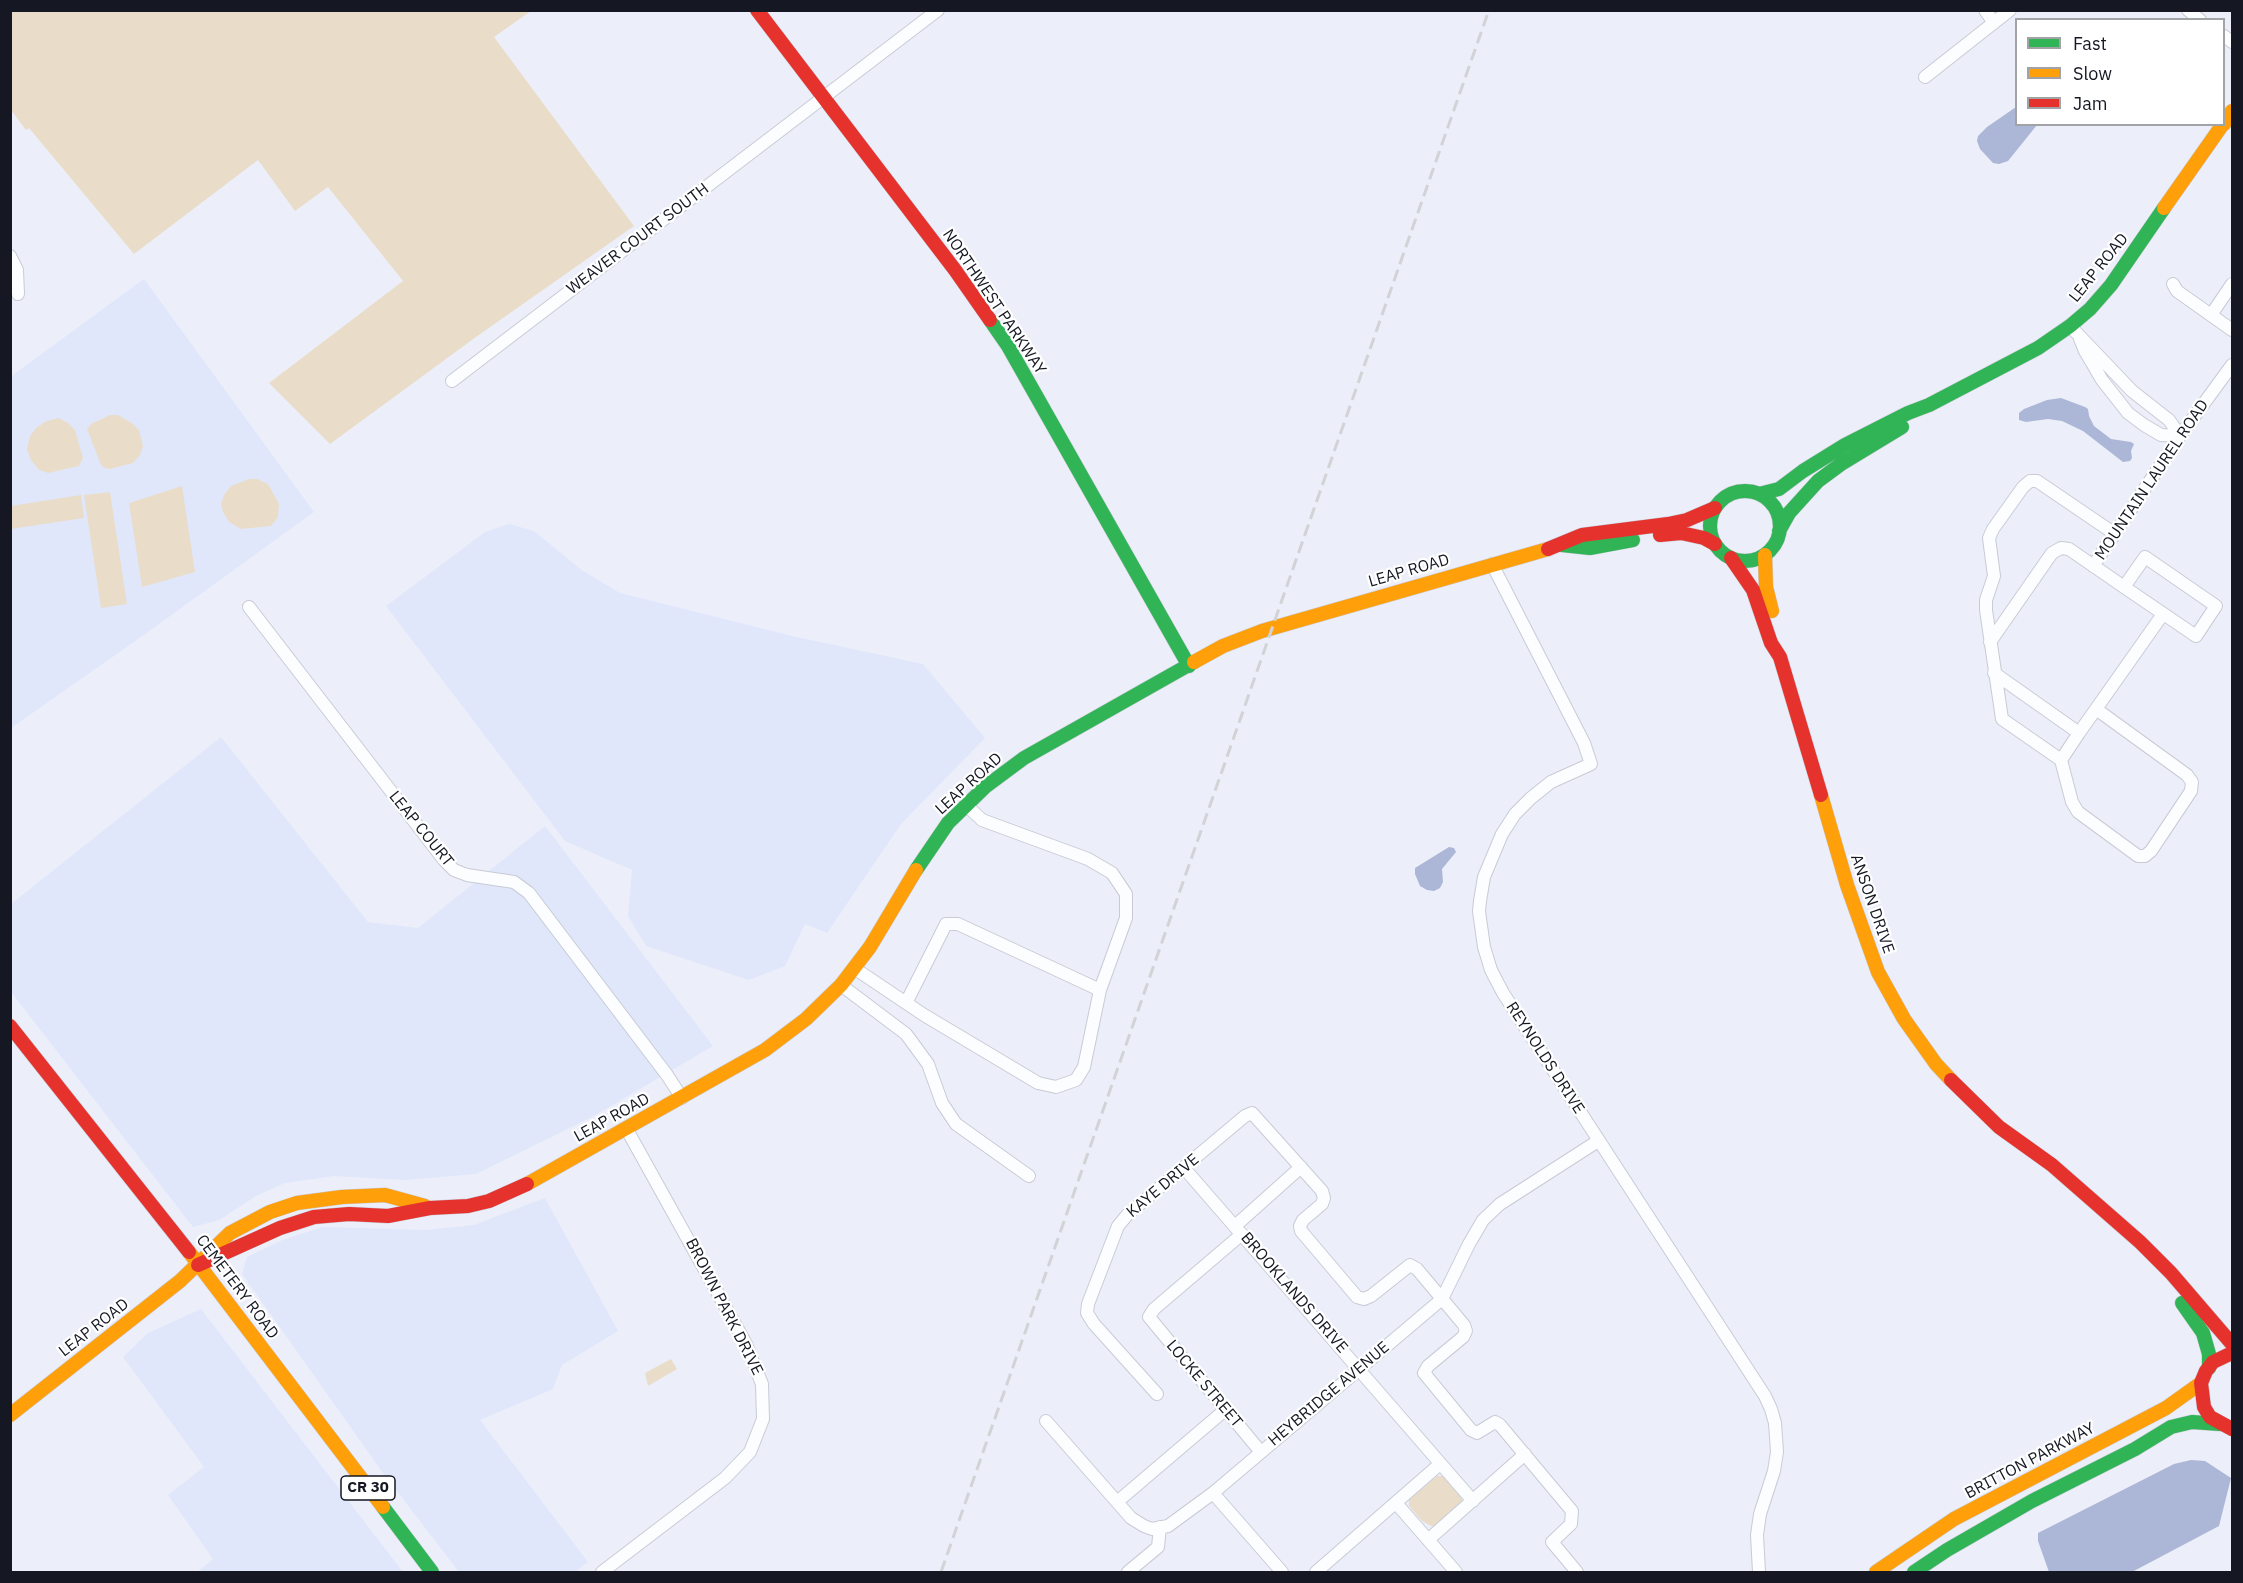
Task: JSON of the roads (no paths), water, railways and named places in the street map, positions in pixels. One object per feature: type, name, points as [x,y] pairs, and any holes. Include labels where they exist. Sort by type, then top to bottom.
[{"type":"street","name":"NORTHWEST PARKWAY","points":[[757,10],[955,270],[1008,346],[1189,666]]},
{"type":"street","name":"WEAVER COURT SOUTH","points":[[452,381],[938,10]]},
{"type":"street","points":[[1985,10],[1994,23]]},
{"type":"street","points":[[1925,76],[2010,10]]},
{"type":"street","name":"LEAP ROAD","points":[[1759,494],[1779,489],[1845,445],[1908,413],[1929,405],[2037,348],[2070,326],[2090,309],[2111,285],[2222,126]]},
{"type":"street","points":[[10,256],[17,270],[18,294]]},
{"type":"street","points":[[2173,284],[2177,291],[2232,330]]},
{"type":"street","points":[[2211,315],[2232,287]]},
{"type":"street","points":[[2070,326],[2132,391],[2169,420],[2180,436]]},
{"type":"street","points":[[2080,339],[2102,380],[2128,413],[2161,435],[2180,436]]},
{"type":"street","name":"MOUNTAIN LAUREL ROAD","points":[[2093,566],[2180,436],[2232,365]]},
{"type":"street","name":"LEAP ROAD","points":[[1779,531],[1789,513],[1818,481],[1841,464],[1914,419],[1929,405]]},
{"type":"street","points":[[2096,709],[2187,775],[2192,782],[2191,791],[2151,851],[2145,856],[2138,856],[2078,812],[2072,802],[2061,760],[2002,718],[1994,673],[1986,600],[1993,585],[1994,569],[1989,538],[2023,487],[2030,481],[2037,481],[2115,534]]},
{"type":"street","points":[[1735,493],[1759,494],[1768,500],[1779,519],[1779,531],[1772,549],[1748,561],[1731,558],[1715,544],[1710,526],[1715,508],[1721,501],[1735,493]]},
{"type":"street","name":"LEAP ROAD","points":[[198,1265],[280,1228],[314,1217],[349,1214],[388,1216],[430,1208],[468,1206],[489,1201],[527,1184],[772,1045],[806,1019],[841,985],[870,947],[930,847],[966,805],[1000,774],[1024,758],[1244,637],[1561,545],[1582,535],[1668,524],[1687,520],[1715,508]]},
{"type":"street","name":"LEAP ROAD","points":[[1561,545],[1590,548],[1681,533],[1704,538],[1715,544]]},
{"type":"street","points":[[1990,642],[2052,553],[2061,548],[2068,549],[2196,636],[2216,606],[2145,557],[2124,587]]},
{"type":"street","name":"ANSON DRIVE","points":[[1764,555],[1766,587],[1781,645],[1780,657]]},
{"type":"street","name":"ANSON DRIVE","points":[[1731,558],[1753,590],[1771,643],[1780,657],[1847,885],[1878,972],[1904,1019],[1936,1064],[1968,1099],[1999,1127],[2044,1174],[2125,1243],[2190,1312],[2203,1333],[2209,1354],[2209,1368]]},
{"type":"street","name":"REYNOLDS DRIVE","points":[[1492,564],[1584,743],[1591,764],[1543,788],[1515,814],[1502,834],[1484,877],[1480,901],[1479,911],[1484,947],[1491,970],[1503,993],[1759,1387],[1771,1409],[1778,1452],[1760,1514],[1757,1535],[1759,1572]]},
{"type":"street","name":"LEAP COURT","points":[[249,607],[444,860],[454,870],[467,875],[514,882],[529,893],[682,1098]]},
{"type":"street","points":[[2061,760],[2163,614]]},
{"type":"street","points":[[1994,673],[2079,733]]},
{"type":"street","points":[[854,968],[1028,1078],[1056,1087],[1076,1080],[1084,1067],[1100,990],[1126,918],[1126,894],[1112,873],[1088,859],[982,820],[966,805]]},
{"type":"street","points":[[906,1002],[946,924],[958,924],[1100,990]]},
{"type":"street","points":[[841,985],[906,1034],[928,1064],[942,1103],[956,1124],[1029,1176]]},
{"type":"street","name":"CEMETERY ROAD","points":[[10,1026],[174,1232],[432,1572]]},
{"type":"street","name":"KAYE DRIVE","points":[[1157,1394],[1094,1324],[1087,1313],[1088,1304],[1118,1226],[1128,1214],[1245,1116],[1252,1113],[1301,1167]]},
{"type":"street","name":"ANSON DRIVE","points":[[1999,1127],[2052,1165],[2140,1242],[2232,1344]]},
{"type":"street","name":"BROWN PARK DRIVE","points":[[602,1572],[725,1478],[750,1452],[763,1419],[762,1384],[746,1344],[626,1128]]},
{"type":"street","name":"HEYBRIDGE AVENUE","points":[[1160,1527],[1174,1522],[1213,1493],[1442,1299],[1483,1220],[1500,1204],[1598,1141]]},
{"type":"street","points":[[1239,1230],[1301,1167],[1322,1191],[1324,1198],[1322,1204],[1303,1220],[1300,1226],[1301,1231],[1356,1297],[1364,1299],[1371,1296],[1410,1265],[1417,1269],[1464,1324],[1466,1331],[1463,1337],[1428,1366],[1425,1373],[1471,1430],[1477,1433],[1495,1422],[1500,1425],[1572,1511],[1571,1524],[1552,1542],[1577,1572]]},
{"type":"street","name":"BROOKLANDS DRIVE","points":[[1184,1168],[1360,1368],[1473,1501]]},
{"type":"street","name":"LEAP ROAD","points":[[10,1415],[198,1265],[230,1233],[270,1212],[297,1203],[342,1197],[385,1195],[430,1208]]},
{"type":"street","name":"LOCKE STREET","points":[[1239,1230],[1154,1309],[1149,1317],[1260,1452]]},
{"type":"street","points":[[2226,1426],[2210,1417],[2204,1407],[2201,1383],[2209,1368],[2224,1356],[2232,1353]]},
{"type":"street","name":"BRITTON PARKWAY","points":[[1876,1572],[1954,1519],[2166,1408],[2201,1383]]},
{"type":"street","points":[[1118,1502],[1225,1410]]},
{"type":"street","points":[[1046,1421],[1131,1518],[1152,1529],[1160,1527],[1158,1547],[1128,1572]]},
{"type":"street","points":[[1914,1572],[1947,1550],[2032,1501],[2135,1449],[2171,1427],[2192,1422],[2226,1426]]},
{"type":"street","points":[[1428,1540],[1525,1454]]},
{"type":"street","points":[[1316,1572],[1440,1464]]},
{"type":"street","points":[[1213,1493],[1282,1572]]},
{"type":"street","points":[[1396,1503],[1456,1572]]},
{"type":"railway","points":[[941,1572],[1489,10]]}]
